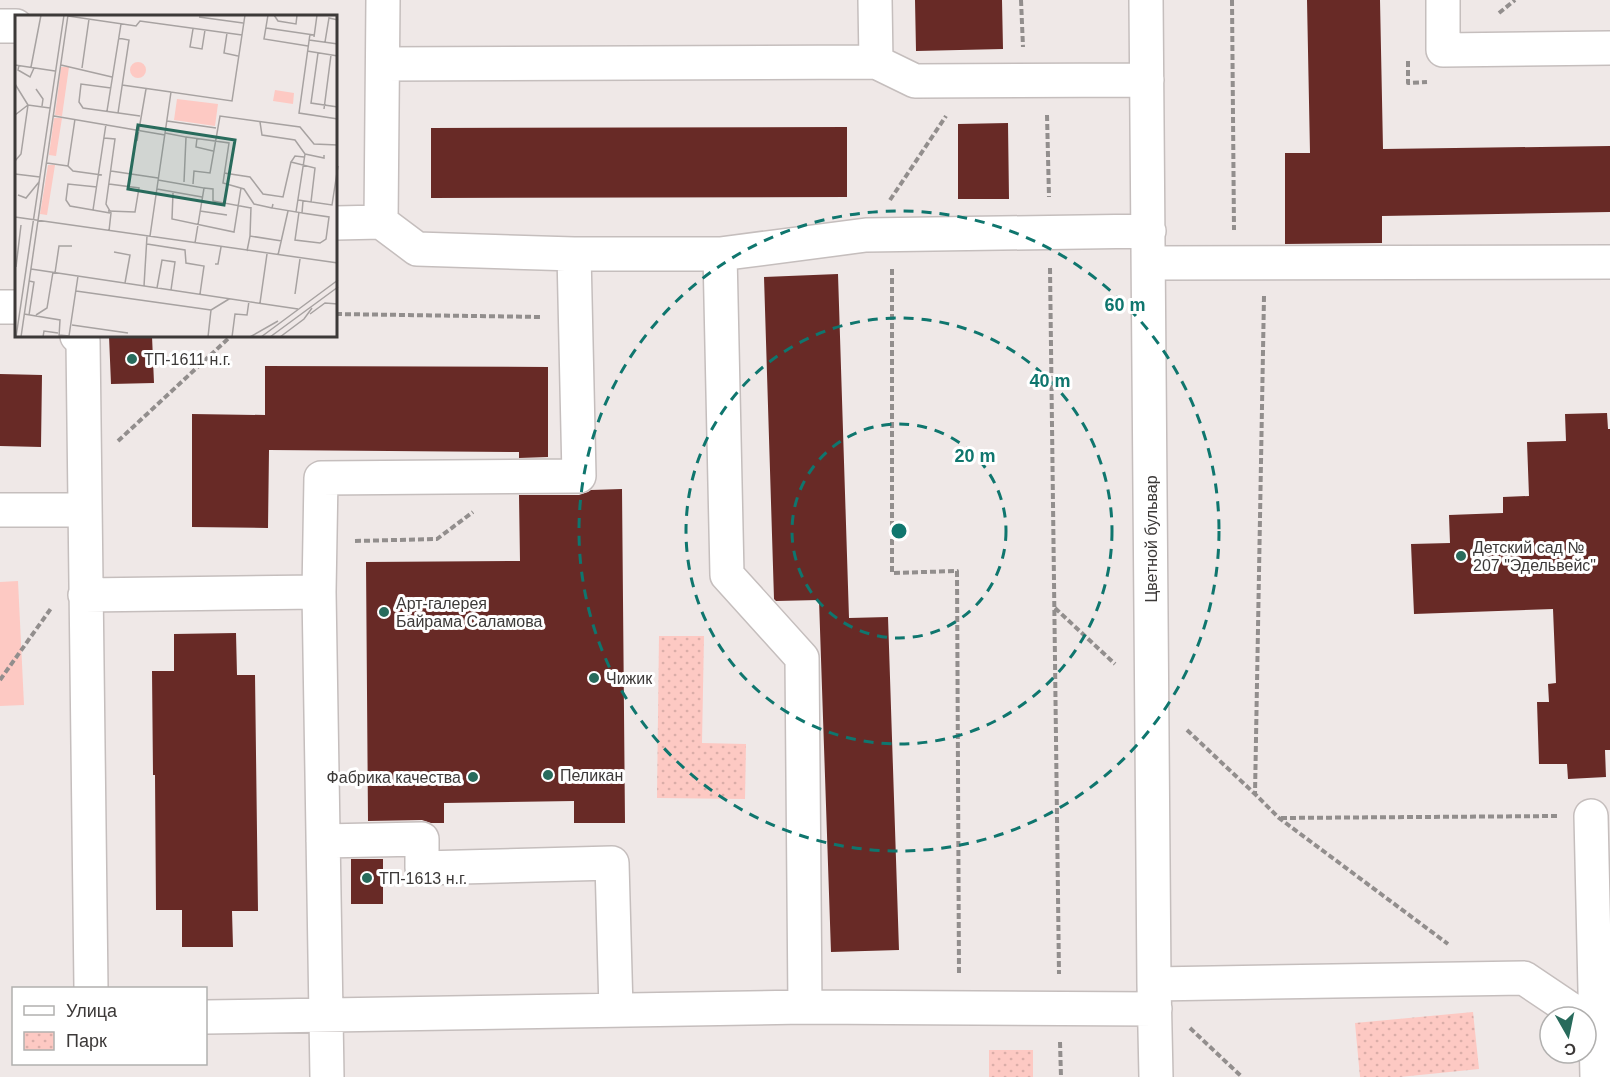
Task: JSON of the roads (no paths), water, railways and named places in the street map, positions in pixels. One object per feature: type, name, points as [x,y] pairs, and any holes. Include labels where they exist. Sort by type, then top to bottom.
[{"type":"street","points":[[381,222],[383,0]]},
{"type":"street","points":[[875,0],[876,62]]},
{"type":"street","name":"Цветной бульвар","points":[[1146,0],[1156,1077]]},
{"type":"street","points":[[1443,0],[1443,50],[1610,48]]},
{"type":"street","points":[[383,64],[876,62],[915,81],[1147,80]]},
{"type":"street","points":[[338,224],[381,222],[417,249],[574,254],[720,254],[866,235],[1049,232],[1249,263],[1610,262]]},
{"type":"street","points":[[327,1077],[319,592],[321,478],[579,476],[574,254]]},
{"type":"street","points":[[720,254],[727,575],[802,658],[805,1007]]},
{"type":"street","points":[[79,338],[83,341],[91,987]]},
{"type":"street","points":[[0,510],[84,510]]},
{"type":"street","points":[[85,582],[319,592]]},
{"type":"street","points":[[1592,816],[1593,1005]]},
{"type":"street","points":[[323,840],[422,839],[422,868],[612,863],[616,1010]]},
{"type":"street","points":[[207,1017],[805,1007],[1060,1010],[1524,978],[1566,1005]]},
{"type":"place","name":"ТП-1611 н.г.","points":[[132,359]]},
{"type":"place","name":"Детский сад № 207 \"Эдельвейс\"","points":[[1461,556]]},
{"type":"place","name":"Арт-галерея Байрама Саламова","points":[[384,612]]},
{"type":"place","name":"Чижик","points":[[594,678]]},
{"type":"place","name":"Пеликан","points":[[548,775]]},
{"type":"place","name":"Фабрика качества","points":[[473,777]]},
{"type":"place","name":"ТП-1613 н.г.","points":[[367,878]]}]
